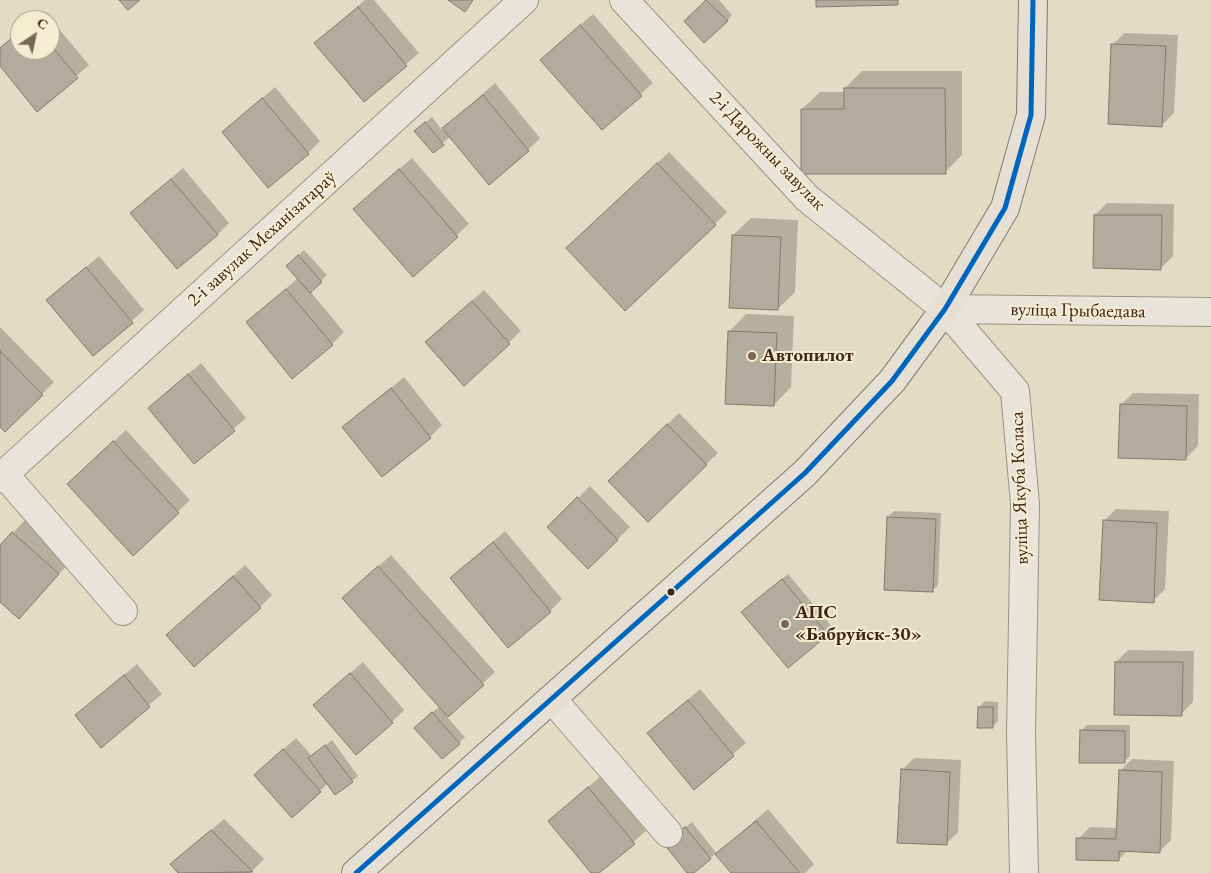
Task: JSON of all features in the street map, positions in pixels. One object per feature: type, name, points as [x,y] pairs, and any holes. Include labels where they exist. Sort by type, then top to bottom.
[{"type":"main road","points":[[356,873],[805,473],[892,380],[944,309],[1005,208],[1031,115],[1033,0]]},
{"type":"street","name":"2-і завулак Механізатараў","points":[[2,476],[524,0]]},
{"type":"street","name":"2-і Дарожны завулак","points":[[624,0],[807,198],[944,309]]},
{"type":"street","name":"вуліца Грыбаедава","points":[[944,309],[1211,312]]},
{"type":"street","name":"вуліца Якуба Коласа","points":[[944,309],[1015,391],[1024,504],[1021,733],[1024,873]]},
{"type":"street","points":[[2,476],[123,611]]},
{"type":"street","points":[[552,699],[668,833]]},
{"type":"building","points":[[119,0],[140,0],[128,10]]},
{"type":"building","points":[[448,0],[473,0],[465,12]]},
{"type":"building","points":[[706,0],[728,21],[704,43],[684,21]]},
{"type":"building","points":[[816,0],[898,0],[898,5],[816,7]]},
{"type":"building","points":[[358,7],[407,66],[364,102],[314,43]]},
{"type":"building","points":[[580,25],[642,96],[602,130],[540,60]]},
{"type":"building","points":[[10,40],[10,60],[60,60],[60,56],[78,78],[37,112],[0,66],[0,48]]},
{"type":"building","points":[[1111,44],[1166,46],[1162,127],[1108,124]]},
{"type":"building","points":[[844,88],[945,88],[946,174],[801,174],[801,109],[844,109]]},
{"type":"building","points":[[483,95],[529,151],[489,185],[442,128]]},
{"type":"building","points":[[262,98],[309,154],[268,188],[222,132]]},
{"type":"building","points":[[425,122],[444,145],[433,153],[414,131]]},
{"type":"building","points":[[657,163],[716,225],[625,311],[566,248]]},
{"type":"building","points":[[399,169],[458,237],[413,277],[353,209]]},
{"type":"building","points":[[171,179],[218,235],[177,269],[130,213]]},
{"type":"building","points":[[1094,215],[1162,215],[1161,270],[1093,268]]},
{"type":"building","points":[[732,235],[781,237],[778,310],[729,308]]},
{"type":"building","points":[[298,255],[322,282],[310,293],[286,266]]},
{"type":"building","points":[[86,267],[133,323],[93,356],[46,300]]},
{"type":"building","points":[[286,289],[333,345],[292,379],[246,322]]},
{"type":"building","points":[[472,301],[510,344],[464,386],[425,342]]},
{"type":"building","name":"Автопилот","points":[[728,331],[777,333],[774,406],[725,404]]},
{"type":"building","points":[[0,351],[43,395],[5,432],[0,427]]},
{"type":"building","points":[[188,374],[235,431],[194,464],[148,408]]},
{"type":"building","points":[[391,388],[431,438],[382,477],[342,427]]},
{"type":"building","points":[[1120,404],[1187,406],[1186,460],[1118,458]]},
{"type":"building","points":[[667,424],[707,465],[648,522],[608,481]]},
{"type":"building","points":[[113,441],[179,513],[133,556],[67,484]]},
{"type":"building","points":[[577,497],[618,540],[588,569],[547,527]]},
{"type":"building","points":[[887,517],[936,519],[933,592],[884,590]]},
{"type":"building","points":[[1103,520],[1157,523],[1154,603],[1099,600]]},
{"type":"building","points":[[12,532],[59,574],[19,619],[0,602],[0,545]]},
{"type":"building","points":[[493,542],[551,612],[508,648],[450,578]]},
{"type":"building","points":[[378,566],[484,685],[448,717],[342,598]]},
{"type":"building","points":[[233,576],[261,608],[194,667],[166,635]]},
{"type":"building","name":"АПС «Бабруйск-30»","points":[[782,579],[828,635],[788,668],[741,612]]},
{"type":"building","points":[[1115,662],[1183,662],[1182,716],[1114,715]]},
{"type":"building","points":[[350,673],[393,723],[356,755],[313,705]]},
{"type":"building","points":[[124,675],[150,707],[101,748],[75,715]]},
{"type":"building","points":[[688,700],[734,756],[694,790],[647,733]]},
{"type":"building","points":[[978,707],[993,707],[993,728],[977,728]]},
{"type":"building","points":[[432,712],[460,744],[442,759],[414,728]]},
{"type":"building","points":[[1080,730],[1125,731],[1125,763],[1079,763]]},
{"type":"building","points":[[325,745],[353,782],[335,795],[308,758]]},
{"type":"building","points":[[283,749],[321,792],[292,818],[254,775]]},
{"type":"building","points":[[901,769],[950,772],[947,845],[897,843]]},
{"type":"building","points":[[1119,770],[1162,772],[1160,853],[1119,851],[1119,861],[1076,860],[1076,838],[1116,839]]},
{"type":"building","points":[[588,787],[635,844],[599,873],[591,873],[548,821]]},
{"type":"building","points":[[756,821],[800,873],[731,873],[715,854]]},
{"type":"building","points":[[685,827],[711,859],[694,873],[687,873],[664,844]]},
{"type":"building","points":[[211,830],[253,872],[178,873],[170,864]]},
{"type":"transit line","points":[[356,873],[805,473],[892,381],[945,309],[1005,208],[1031,115],[1033,0]]},
{"type":"place","name":"Автопилот","points":[[752,356]]},
{"type":"place","name":"АПС «Бабруйск-30»","points":[[785,624]]}]
